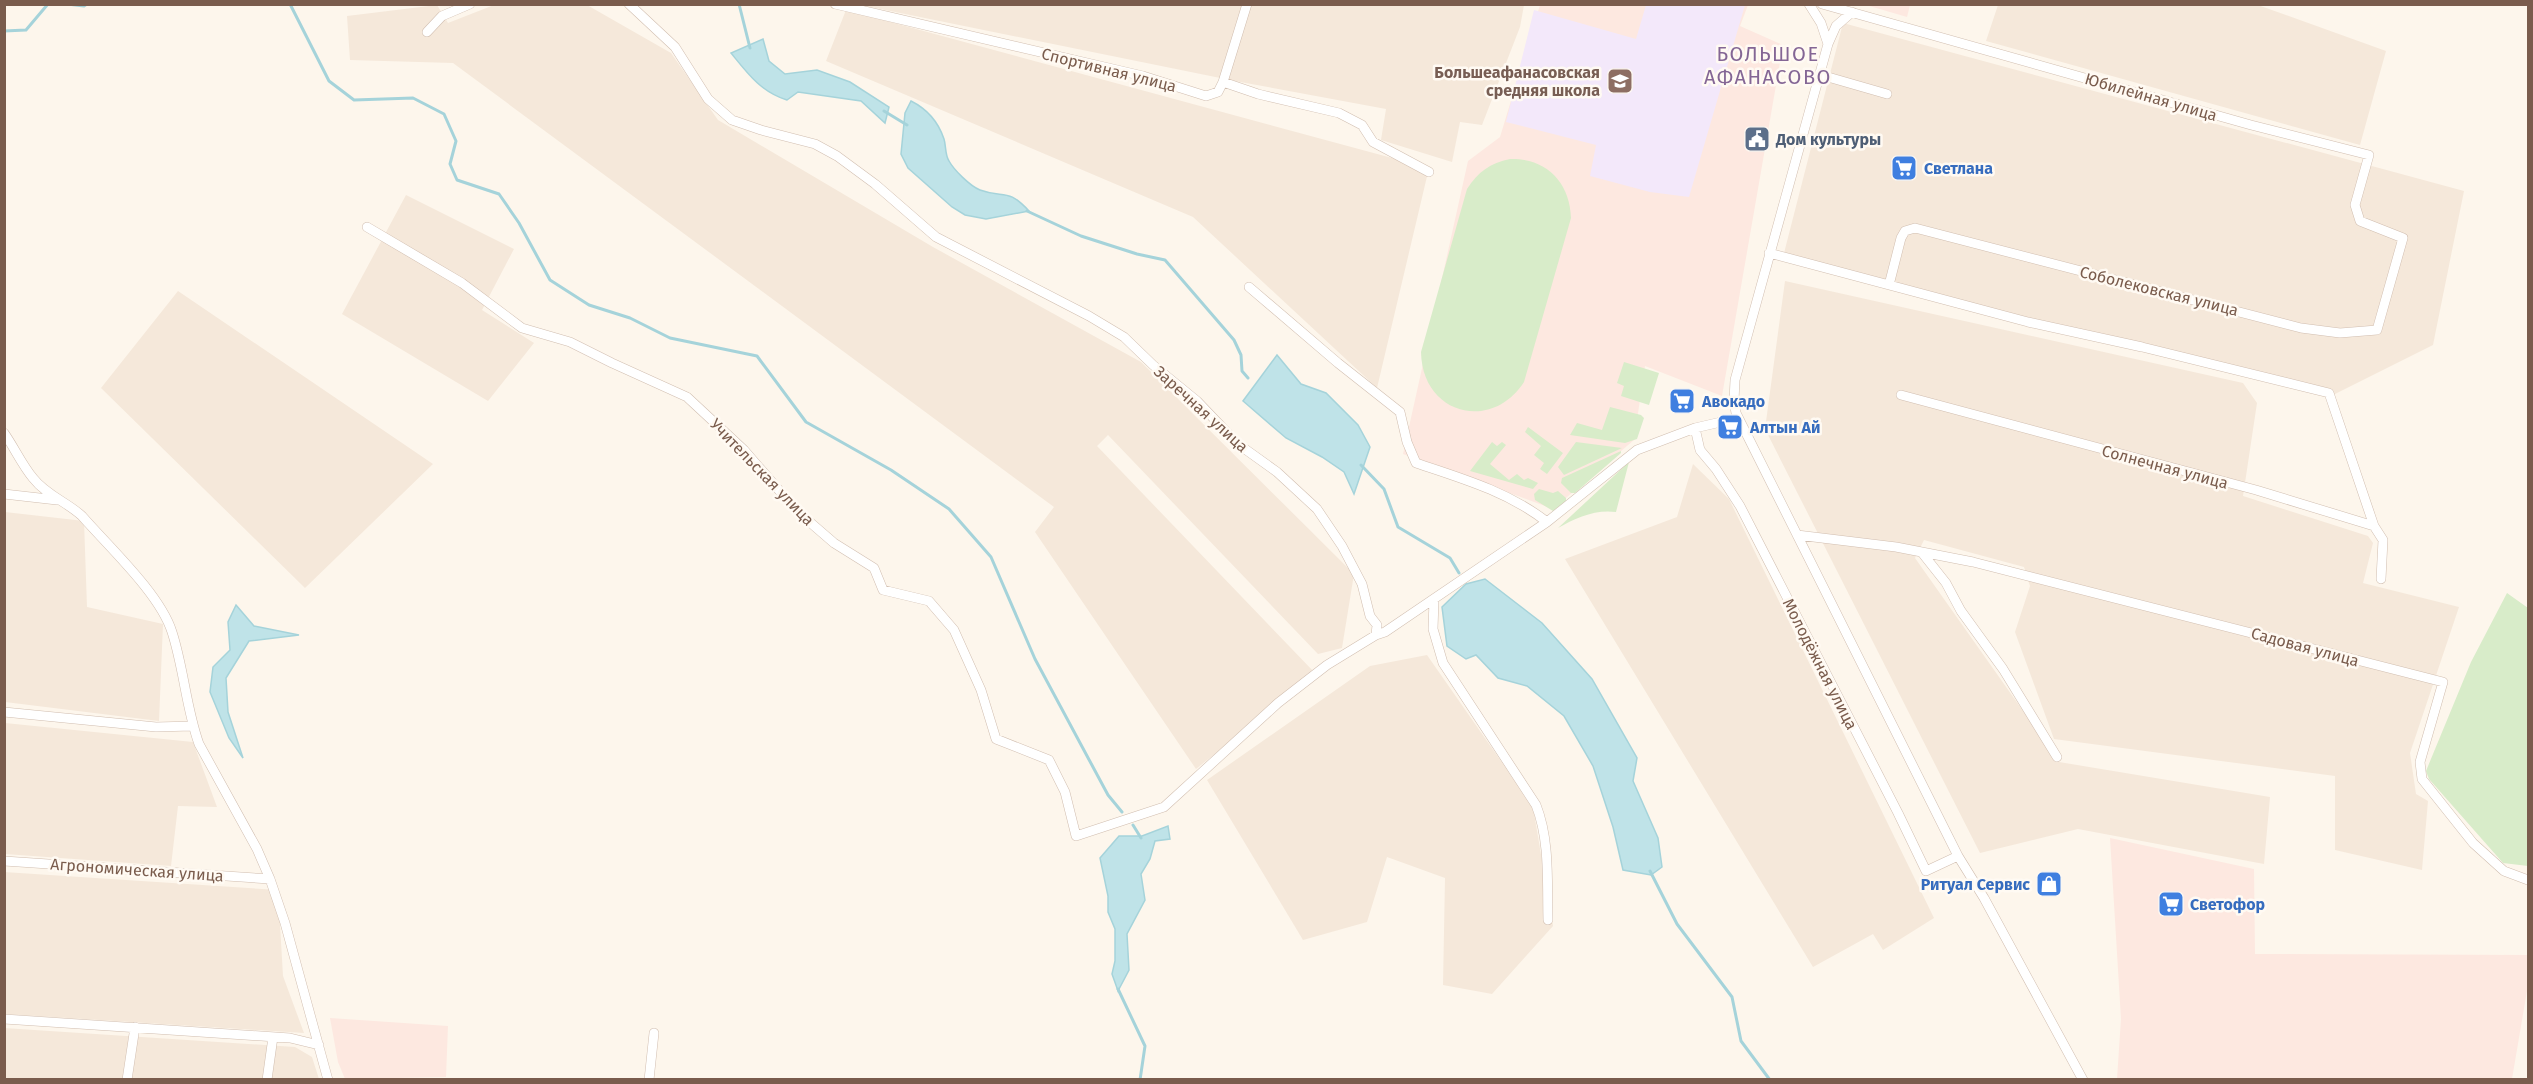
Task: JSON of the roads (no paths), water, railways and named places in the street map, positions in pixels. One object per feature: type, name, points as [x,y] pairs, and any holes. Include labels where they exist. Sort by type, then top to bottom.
[{"type":"street","points":[[427,32],[442,16],[470,4]]},
{"type":"street","name":"Заречная улица","points":[[629,4],[675,46],[708,99],[732,120],[760,130],[815,144],[837,156],[875,184],[936,237],[1089,316],[1124,337],[1153,365],[1197,401],[1238,444],[1277,472],[1317,509],[1342,546],[1362,584],[1370,616],[1377,625],[1376,635]]},
{"type":"street","name":"Спортивная улица","points":[[835,4],[1143,76],[1206,96],[1218,92],[1223,82]]},
{"type":"street","points":[[1247,4],[1223,82],[1258,94],[1339,113],[1362,125],[1373,142],[1430,172]]},
{"type":"street","points":[[1809,4],[1821,23],[1828,44]]},
{"type":"street","name":"Юбилейная улица","points":[[1822,4],[2251,125],[2369,155],[2355,205],[2360,221],[2403,238]]},
{"type":"street","points":[[1852,12],[1836,27],[1828,44],[1735,380],[1734,401],[1738,418],[1958,856],[1984,898],[2083,1080]]},
{"type":"street","points":[[1821,75],[1887,94]]},
{"type":"street","name":"Учительская улица","points":[[367,227],[462,283],[522,328],[570,342],[687,397],[744,450],[797,511],[834,543],[874,568],[883,590],[929,601],[954,630],[981,690],[996,739],[1049,760],[1065,792],[1076,836],[1164,807],[1278,704],[1327,665],[1376,635]]},
{"type":"street","name":"Соболековская улица","points":[[1888,285],[1901,238],[1905,231],[1915,228],[2301,328],[2340,333],[2377,330],[2403,238]]},
{"type":"street","points":[[1769,253],[2028,322],[2142,346],[2329,393],[2374,526],[2384,540],[2381,579]]},
{"type":"street","points":[[1250,287],[1338,363],[1400,412],[1407,442],[1416,463],[1479,483],[1537,514],[1547,522]]},
{"type":"street","name":"Солнечная улица","points":[[1901,395],[2256,490],[2374,526]]},
{"type":"street","points":[[1376,635],[1385,632],[1434,600],[1547,522],[1637,450],[1695,428],[1738,418]]},
{"type":"street","name":"Молодёжная улица","points":[[1695,428],[1700,450],[1716,469],[1740,506],[1926,871],[1958,856]]},
{"type":"street","points":[[4,433],[33,479],[57,500],[72,507],[82,516],[160,609],[172,631],[192,726],[221,785],[257,849],[270,879],[285,924],[328,1080]]},
{"type":"street","points":[[4,494],[57,500]]},
{"type":"street","points":[[1797,535],[1896,547],[1923,554],[2003,669],[2057,757]]},
{"type":"street","name":"Садовая улица","points":[[1923,554],[1983,565],[2443,682],[2420,762],[2422,779],[2473,843],[2504,871],[2529,880]]},
{"type":"street","points":[[1434,600],[1433,629],[1443,663],[1536,805],[1542,820],[1546,850],[1548,920]]},
{"type":"street","points":[[4,712],[156,727],[192,726]]},
{"type":"street","name":"Агрономическая улица","points":[[4,861],[270,879]]},
{"type":"street","points":[[4,1019],[273,1036],[319,1045]]},
{"type":"street","points":[[127,1080],[135,1027]]},
{"type":"street","points":[[649,1080],[654,1033]]},
{"type":"street","points":[[267,1080],[273,1036]]},
{"type":"water","points":[[763,39],[769,61],[785,74],[817,70],[850,82],[889,107],[885,123],[861,101],[798,92],[787,100],[762,87],[731,53]]},
{"type":"water","points":[[911,101],[935,121],[942,133],[948,159],[963,177],[980,190],[1010,196],[1029,211],[986,219],[965,215],[952,207],[908,168],[901,154],[905,113]]},
{"type":"water","points":[[1277,355],[1301,384],[1326,393],[1358,425],[1370,447],[1354,494],[1344,472],[1322,457],[1286,438],[1243,401]]},
{"type":"water","points":[[1485,579],[1542,623],[1592,679],[1637,758],[1633,781],[1658,838],[1662,867],[1651,875],[1623,870],[1613,827],[1593,766],[1564,716],[1527,686],[1498,678],[1476,655],[1466,659],[1447,646],[1442,607],[1466,584]]},
{"type":"water","points":[[236,605],[254,626],[299,635],[249,641],[226,678],[228,712],[243,758],[229,738],[210,692],[213,667],[230,650],[228,622]]},
{"type":"water","points":[[1168,826],[1170,839],[1155,841],[1150,859],[1141,874],[1145,900],[1127,934],[1129,970],[1118,991],[1112,974],[1115,961],[1115,929],[1108,912],[1108,896],[1100,858],[1119,836],[1142,836]]},
{"type":"waterway","points":[[4,31],[26,30],[48,4]]},
{"type":"waterway","points":[[67,4],[84,6],[87,4]]},
{"type":"waterway","points":[[290,4],[329,81],[354,100],[413,98],[444,114],[456,141],[450,164],[457,180],[499,194],[519,223],[550,280],[589,305],[630,318],[670,338],[757,356],[806,422],[891,470],[949,509],[991,557],[1035,659],[1108,795],[1122,812]]},
{"type":"waterway","points":[[739,4],[750,48]]},
{"type":"waterway","points":[[884,111],[907,125]]},
{"type":"waterway","points":[[1027,211],[1081,236],[1137,254],[1165,260],[1234,340],[1241,355],[1242,371],[1248,378]]},
{"type":"waterway","points":[[1361,465],[1384,489],[1398,527],[1450,558],[1459,573]]},
{"type":"waterway","points":[[1133,825],[1141,838]]},
{"type":"waterway","points":[[1650,871],[1677,924],[1732,997],[1741,1041],[1770,1080]]},
{"type":"waterway","points":[[1118,989],[1145,1046],[1140,1080]]},
{"type":"place","name":"Большеафанасовская средняя школа","points":[[1620,81]]},
{"type":"place","name":"Дом культуры","points":[[1757,139]]},
{"type":"place","name":"Светлана","points":[[1904,168]]},
{"type":"place","name":"Авокадо","points":[[1682,401]]},
{"type":"place","name":"Алтын Ай","points":[[1730,427]]},
{"type":"place","name":"Ритуал Сервис","points":[[2049,884]]},
{"type":"place","name":"Светофор","points":[[2171,904]]},
{"type":"district","name":"БОЛЬШОЕ АФАНАСОВО","points":[[1768,66]]}]
